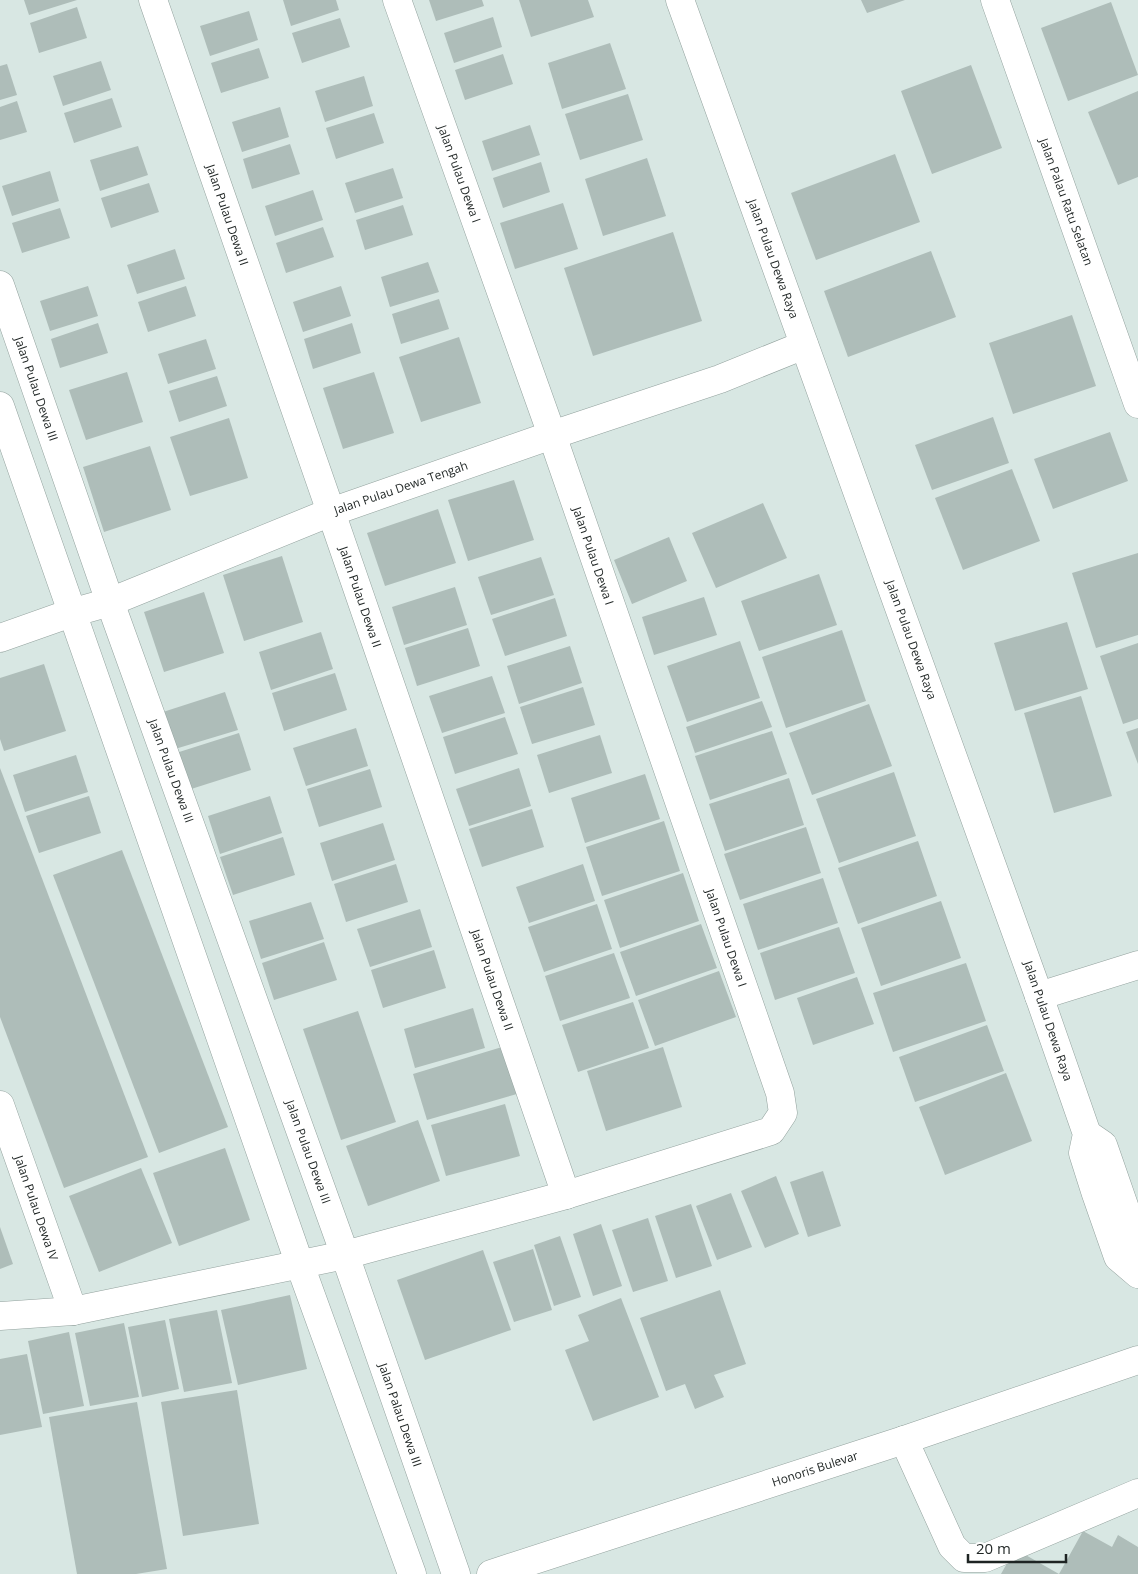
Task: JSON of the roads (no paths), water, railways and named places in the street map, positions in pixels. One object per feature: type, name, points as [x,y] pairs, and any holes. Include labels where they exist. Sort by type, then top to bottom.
[{"type":"street","name":"Jalan Pulau Dewa II","points":[[152,0],[331,512],[566,1195]]},
{"type":"street","name":"Jalan Pulau Dewa I","points":[[397,0],[552,435],[780,1093],[782,1113],[771,1131],[566,1195]]},
{"type":"street","name":"Jalan Pulau Dewa Raya","points":[[680,0],[1039,996],[1087,1134],[1083,1152],[1118,1257],[1138,1274]]},
{"type":"street","name":"Jalan Palau Ratu Selatan","points":[[994,0],[1138,404]]},
{"type":"street","name":"Jalan Pulau Dewa III","points":[[0,285],[110,602],[345,1255]]},
{"type":"street","name":"Jalan Pulau Dewa Tengah","points":[[0,638],[71,612],[110,602],[331,512],[552,435],[720,380],[804,345]]},
{"type":"street","points":[[0,406],[300,1265],[412,1574]]},
{"type":"street","points":[[1039,996],[1138,965]]},
{"type":"street","name":"Jalan Pulau Dewa IV","points":[[0,1105],[72,1311]]},
{"type":"street","points":[[1087,1134],[1103,1145],[1138,1246]]},
{"type":"street","points":[[0,1316],[72,1311],[300,1265],[345,1255],[566,1195]]},
{"type":"street","name":"Jalan Palau Dewa III","points":[[345,1255],[456,1574]]},
{"type":"street","name":"Honoris Bulevar","points":[[491,1574],[904,1440],[1138,1360]]},
{"type":"street","points":[[904,1440],[952,1546],[964,1558],[985,1558],[1138,1493]]}]
